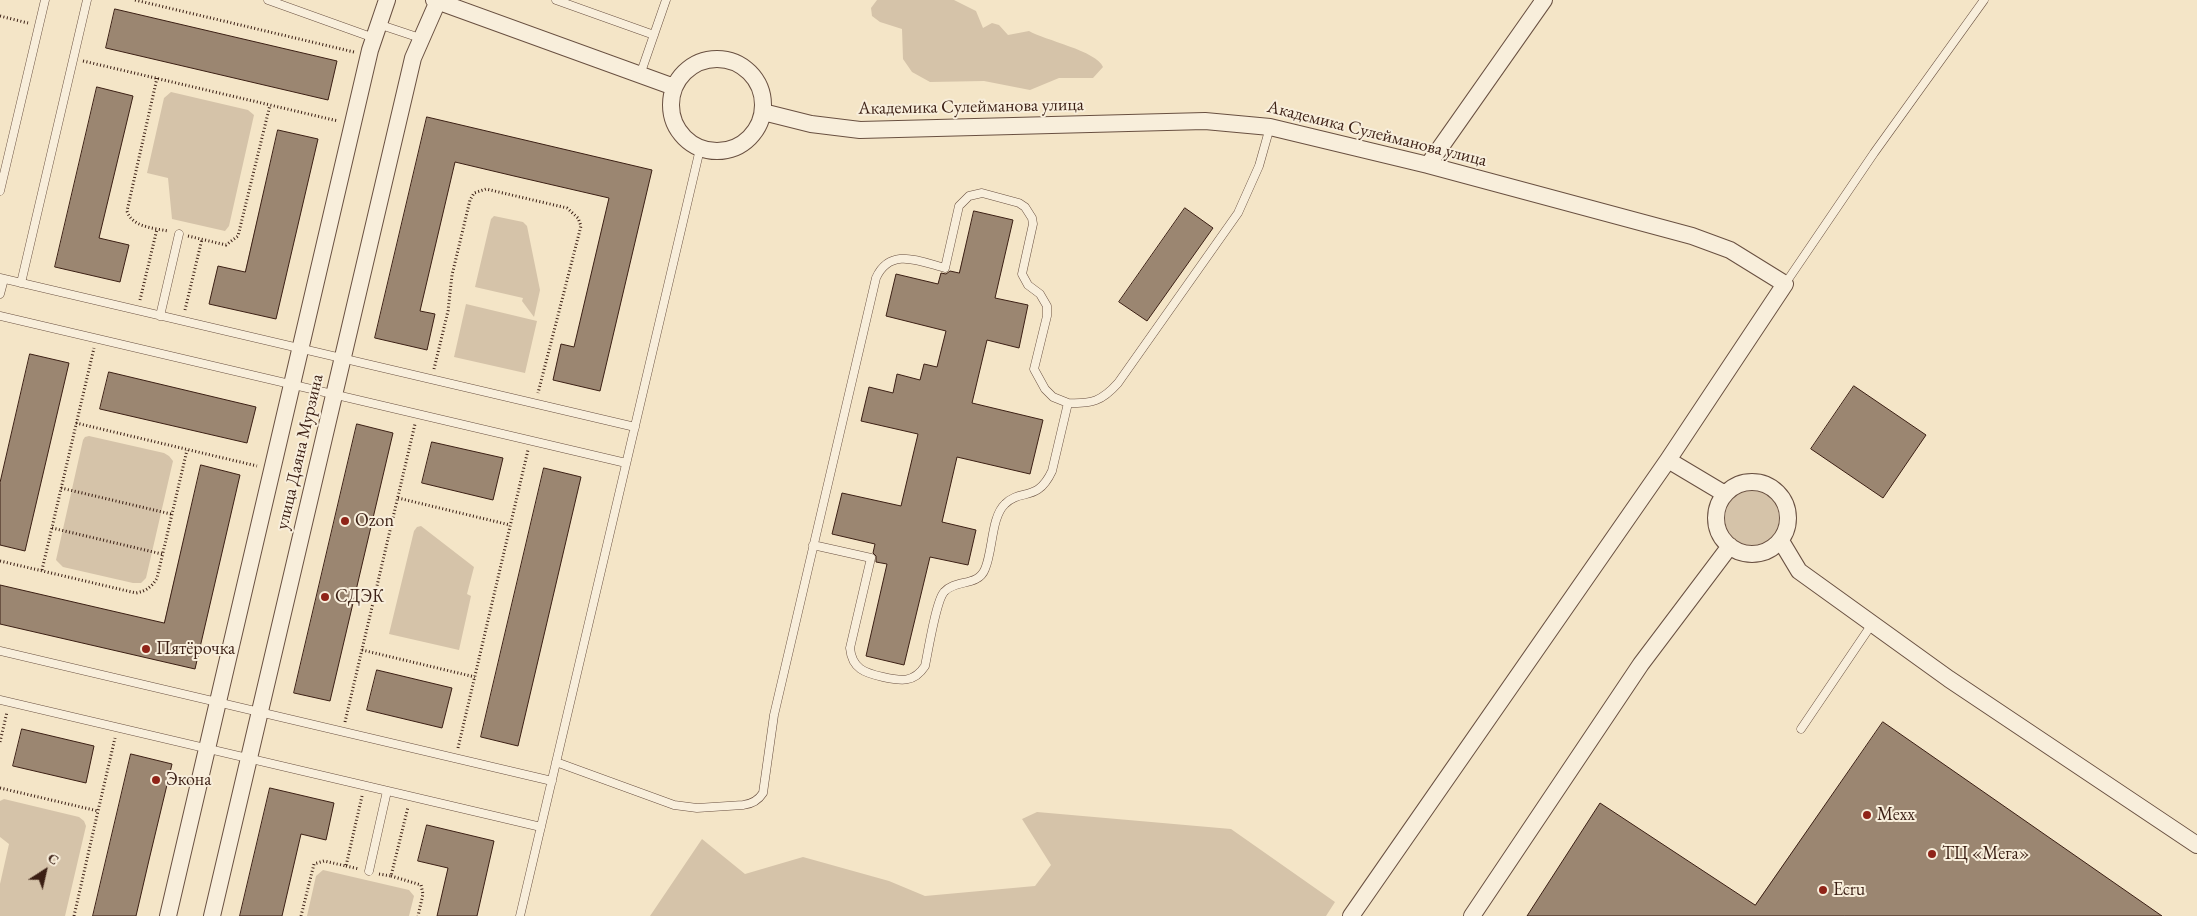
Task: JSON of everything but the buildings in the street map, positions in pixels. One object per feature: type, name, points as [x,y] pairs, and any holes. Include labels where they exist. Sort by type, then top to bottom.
[{"type":"street","name":"улица Даяна Мурзина","points":[[168,916],[369,55],[388,0]]},
{"type":"street","points":[[1428,165],[1544,0]]},
{"type":"street","name":"улица Даяна Мурзина","points":[[212,916],[413,58],[436,1]]},
{"type":"street","points":[[436,1],[674,87]]},
{"type":"street","points":[[718,59],[736,63],[751,73],[759,84],[763,98],[763,112],[756,132],[740,146],[720,152],[700,148],[689,142],[680,133],[672,119],[671,103],[674,87],[684,72],[700,62],[718,59]]},
{"type":"street","name":"Академика Сулейманова улица","points":[[763,112],[811,124],[860,130],[1178,122],[1239,123],[1270,127],[1428,165],[1692,236],[1730,250],[1785,284]]},
{"type":"street","points":[[1351,916],[1668,460],[1785,284]]},
{"type":"street","points":[[1668,460],[1725,494]]},
{"type":"street","points":[[1746,482],[1760,482],[1776,490],[1787,506],[1788,522],[1781,541],[1770,550],[1760,554],[1742,553],[1724,541],[1717,524],[1718,506],[1725,494],[1738,484],[1746,482]]},
{"type":"street","points":[[1781,541],[1799,571],[1949,679],[2197,845]]},
{"type":"street","points":[[1472,916],[1641,664],[1730,546]]},
{"type":"lane","points":[[0,191],[45,0]]},
{"type":"lane","points":[[21,283],[87,0]]},
{"type":"lane","points":[[268,0],[376,31],[420,38]]},
{"type":"lane","points":[[556,0],[654,35]]},
{"type":"lane","points":[[640,75],[666,0]]},
{"type":"lane","points":[[1785,284],[1874,153],[1984,0]]},
{"type":"lane","points":[[556,762],[674,805],[697,808],[743,805],[750,804],[760,798],[763,794],[774,714],[876,278],[880,270],[886,263],[904,258],[945,268],[959,206],[974,194],[982,193],[1019,203],[1025,207],[1032,218],[1022,274],[1028,285],[1040,294],[1047,306],[1034,369],[1045,389],[1068,403],[1085,404],[1099,400],[1108,394],[1118,383],[1238,213],[1256,174],[1270,127]]},
{"type":"lane","points":[[520,916],[700,148]]},
{"type":"lane","points":[[160,316],[179,234]]},
{"type":"lane","points":[[0,294],[2,278],[635,427]]},
{"type":"lane","points":[[0,316],[626,463]]},
{"type":"lane","points":[[813,545],[872,558],[850,648],[854,663],[865,673],[899,681],[914,678],[925,666],[941,596],[955,584],[976,579],[985,570],[998,515],[1006,503],[1035,492],[1048,479],[1052,471],[1068,403]]},
{"type":"lane","points":[[1801,729],[1872,624]]},
{"type":"lane","points":[[0,652],[552,781]]},
{"type":"lane","points":[[0,700],[541,827]]},
{"type":"lane","points":[[369,871],[387,791]]},
{"type":"path","points":[[135,0],[369,55]]},
{"type":"path","points":[[0,16],[39,25]]},
{"type":"path","points":[[73,58],[323,118]]},
{"type":"path","points":[[157,78],[127,211],[131,220],[137,224],[226,245],[238,236],[270,105]]},
{"type":"path","points":[[438,353],[448,311],[452,275],[470,200],[474,193],[486,189],[567,208],[578,218],[581,226],[563,301],[553,327],[542,377]]},
{"type":"path","points":[[138,310],[157,228]]},
{"type":"path","points":[[182,321],[202,239]]},
{"type":"path","points":[[42,570],[96,338]]},
{"type":"path","points":[[76,423],[243,463]]},
{"type":"path","points":[[349,706],[412,437]]},
{"type":"path","points":[[0,561],[136,593],[146,590],[153,584],[162,554],[187,450]]},
{"type":"path","points":[[462,732],[525,464]]},
{"type":"path","points":[[61,488],[172,514]]},
{"type":"path","points":[[398,498],[510,525]]},
{"type":"path","points":[[52,528],[162,554]]},
{"type":"path","points":[[362,650],[475,677]]},
{"type":"path","points":[[0,742],[4,724]]},
{"type":"path","points":[[74,916],[113,750]]},
{"type":"path","points":[[301,916],[314,864],[324,860],[346,866],[365,786]]},
{"type":"path","points":[[0,788],[98,811]]},
{"type":"path","points":[[396,856],[410,796]]},
{"type":"path","points":[[391,876],[421,885],[423,894],[418,916]]},
{"type":"shaded area","points":[[877,0],[954,0],[976,11],[983,28],[992,23],[999,25],[1008,35],[1029,31],[1081,51],[1099,61],[1103,67],[1093,78],[1059,78],[1030,90],[984,81],[930,82],[912,72],[903,59],[902,29],[880,22],[872,16],[871,8]]},
{"type":"shaded area","points":[[171,92],[248,110],[254,115],[229,226],[225,231],[172,219],[168,178],[147,173],[164,98]]},
{"type":"shaded area","points":[[494,216],[523,222],[527,226],[540,290],[534,317],[522,301],[523,298],[475,287],[491,219]]},
{"type":"shaded area","points":[[466,304],[537,321],[525,373],[454,357]]},
{"type":"shaded area","points":[[89,436],[164,453],[173,461],[146,578],[141,583],[133,583],[63,567],[56,560],[83,440]]},
{"type":"shaded area","points":[[1752,491],[1762,493],[1771,499],[1777,508],[1779,518],[1777,528],[1771,537],[1762,543],[1752,545],[1742,543],[1733,537],[1727,528],[1725,518],[1727,508],[1733,499],[1742,493]]},
{"type":"shaded area","points":[[421,526],[474,567],[467,594],[471,596],[459,650],[389,634],[414,531],[417,527]]},
{"type":"shaded area","points":[[4,799],[79,817],[84,821],[86,826],[65,916],[0,916],[0,884],[9,844],[0,837],[0,801]]},
{"type":"shaded area","points":[[1037,812],[1231,829],[1335,902],[1326,916],[650,916],[702,839],[745,874],[803,857],[889,881],[925,896],[1035,886],[1051,865],[1022,819]]},
{"type":"shaded area","points":[[323,870],[409,890],[414,896],[409,916],[307,916],[316,876]]},
{"type":"place","name":"Ozon","points":[[345,521]]},
{"type":"place","name":"СДЭК","points":[[325,597]]},
{"type":"place","name":"Пятёрочка","points":[[146,649]]},
{"type":"place","name":"Экона","points":[[156,780]]},
{"type":"place","name":"Mexx","points":[[1867,815]]},
{"type":"place","name":"ТЦ «Мега»","points":[[1932,854]]},
{"type":"place","name":"Ecru","points":[[1823,890]]}]
